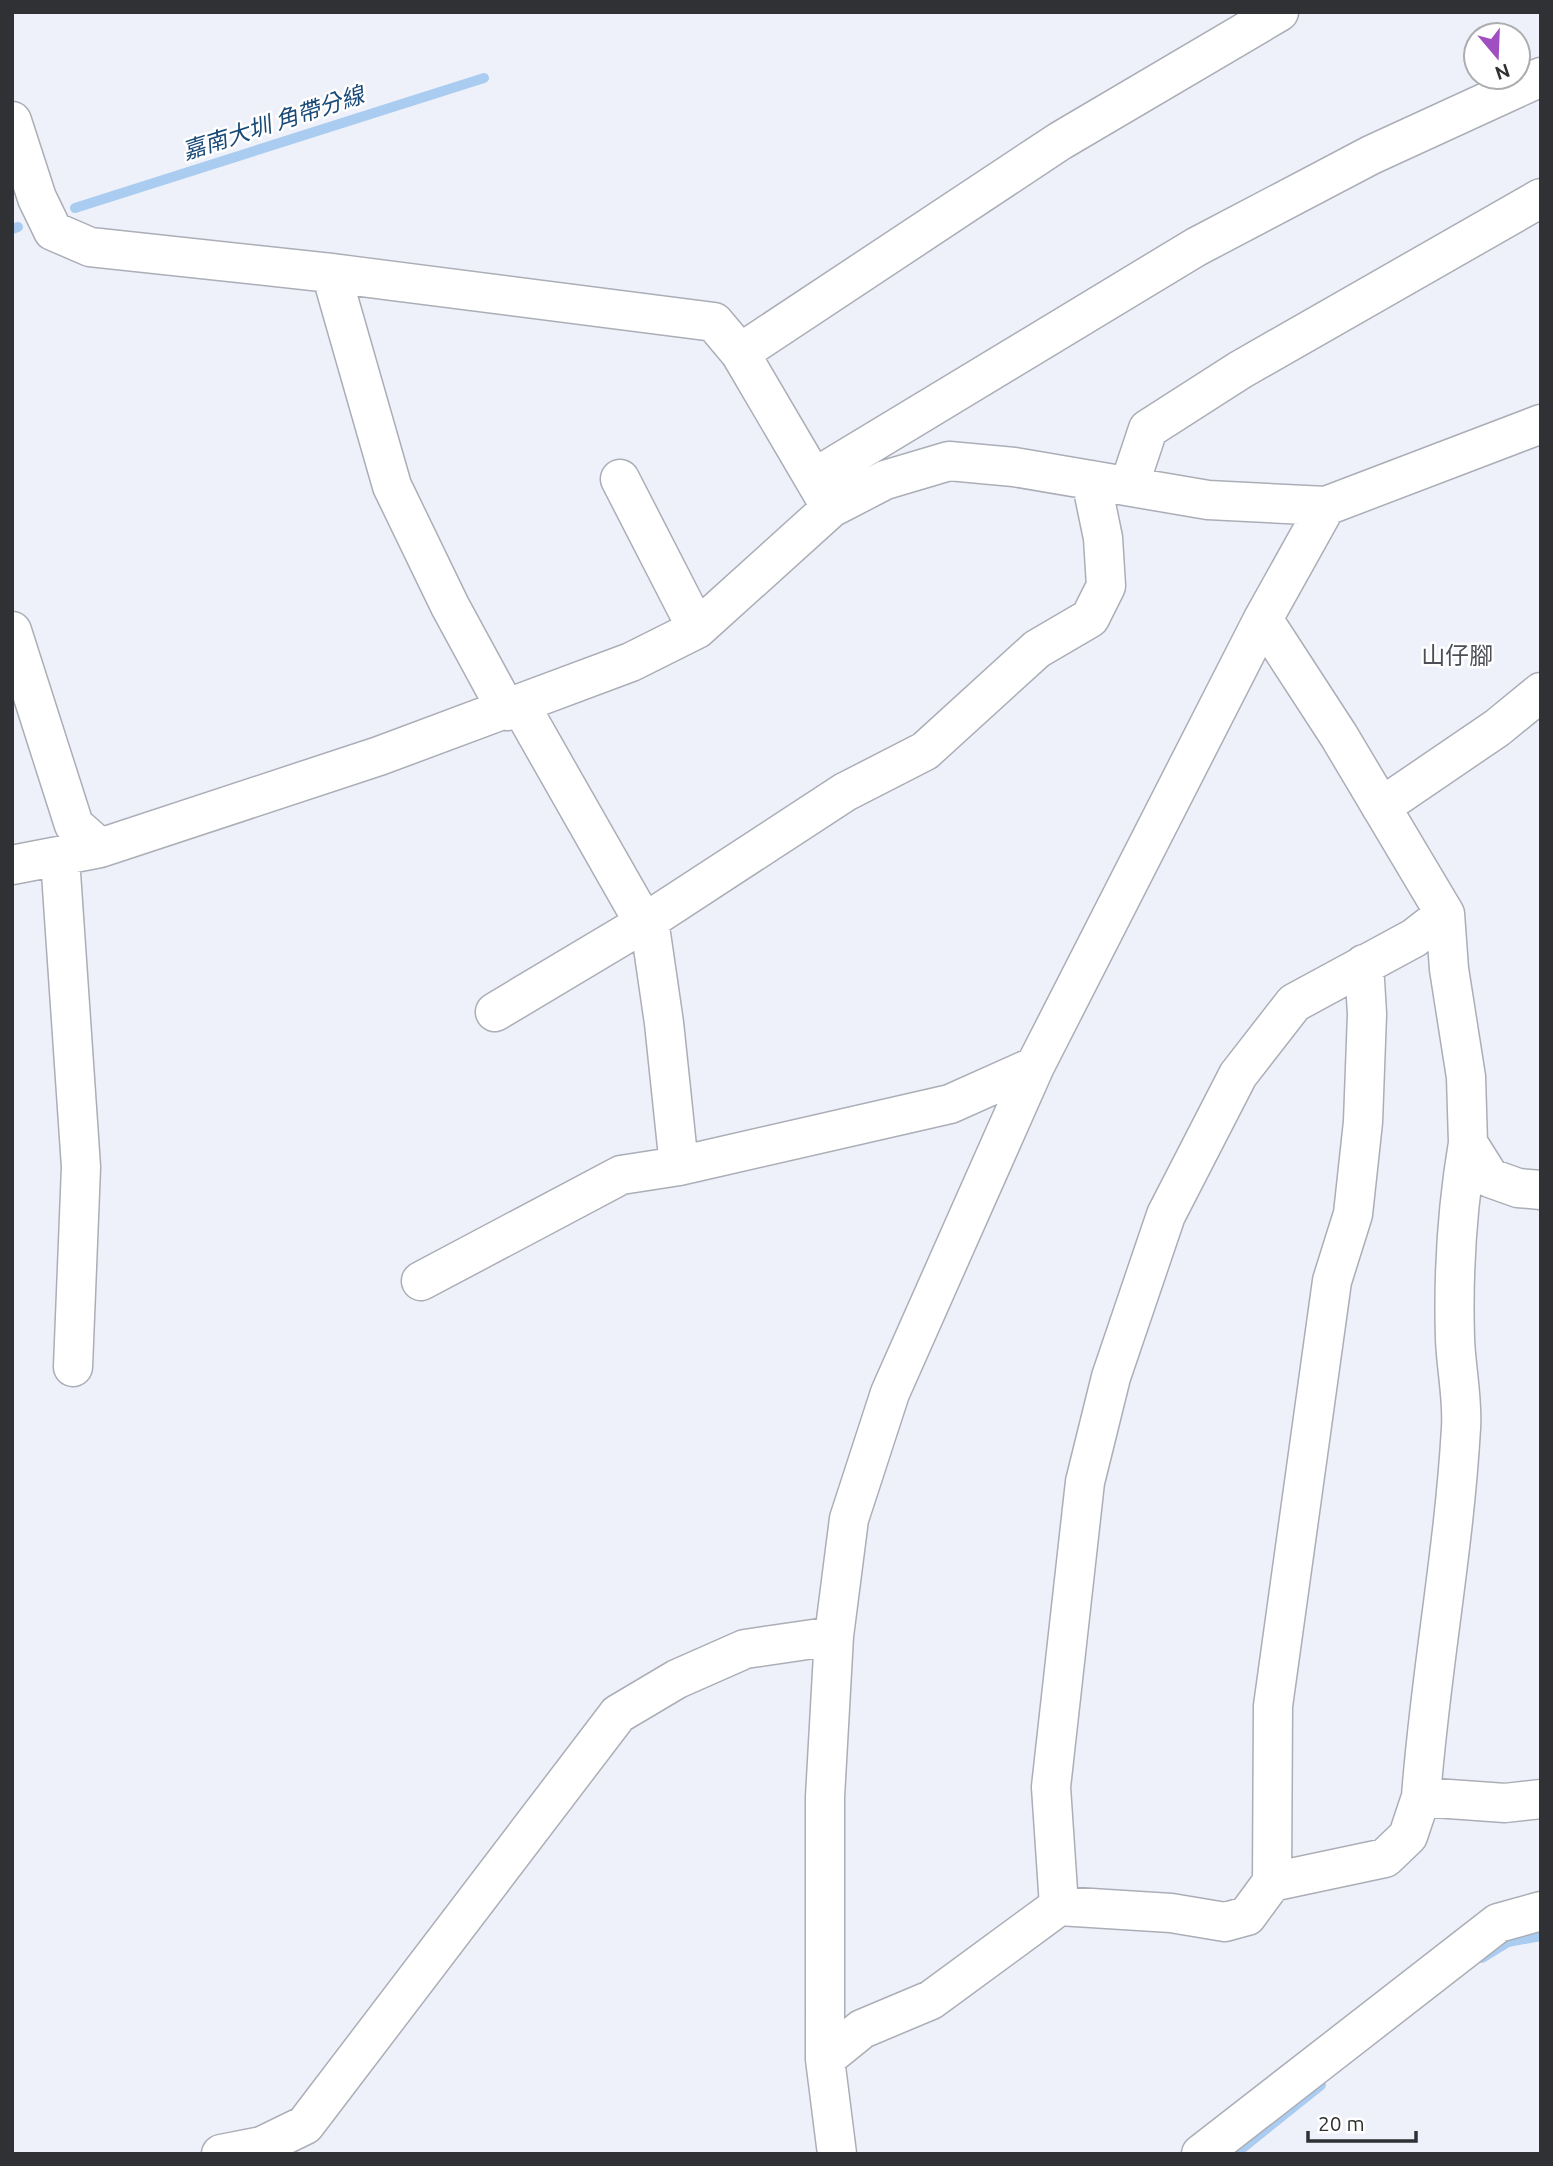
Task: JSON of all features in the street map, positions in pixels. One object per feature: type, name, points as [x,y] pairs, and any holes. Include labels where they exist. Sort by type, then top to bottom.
[{"type":"street","points":[[740,353],[1060,141],[1279,12]]},
{"type":"street","points":[[12,864],[61,858],[100,848],[513,708],[631,662],[697,629],[822,493],[1196,247],[1371,155],[1541,77]]},
{"type":"street","points":[[12,121],[37,198],[53,231],[90,247],[331,273],[715,322],[740,353],[822,493]]},
{"type":"street","points":[[1129,486],[1148,429],[1240,370],[1541,198]]},
{"type":"street","points":[[331,273],[392,486],[450,606],[635,907],[649,920],[664,1023],[679,1166]]},
{"type":"street","points":[[822,493],[885,480],[949,461],[1014,467],[1208,500],[1326,506],[1540,426]]},
{"type":"street","points":[[620,479],[697,629]]},
{"type":"street","points":[[495,1012],[649,920],[845,792],[925,751],[1037,649],[1090,618],[1106,586],[1103,538],[1091,480]]},
{"type":"street","points":[[837,2154],[825,2059],[825,1797],[834,1636],[849,1519],[890,1393],[1035,1066],[1263,619],[1326,506]]},
{"type":"street","points":[[1263,619],[1445,914],[1449,969],[1466,1077],[1468,1143],[1458,1198],[1454,1298],[1462,1424],[1456,1512],[1427,1711],[1422,1797],[1408,1836],[1385,1858],[1272,1882]]},
{"type":"street","points":[[12,631],[74,825],[100,848]]},
{"type":"street","points":[[1381,807],[1497,728],[1541,692]]},
{"type":"street","points":[[61,858],[81,1167],[73,1367]]},
{"type":"street","points":[[1059,1906],[1052,1787],[1085,1482],[1111,1377],[1166,1215],[1238,1075],[1294,1003],[1414,938],[1445,914]]},
{"type":"street","points":[[825,2059],[862,2029],[931,2000],[1059,1906],[1171,1913],[1225,1922],[1247,1916],[1272,1882],[1273,1706],[1332,1281],[1353,1214],[1363,1122],[1367,1014],[1364,964]]},
{"type":"street","points":[[421,1281],[621,1175],[679,1166],[950,1104],[1035,1066]]},
{"type":"street","points":[[1468,1143],[1490,1178],[1518,1188],[1541,1190]]},
{"type":"street","points":[[221,2154],[262,2146],[305,2125],[618,1714],[677,1679],[746,1649],[834,1636]]},
{"type":"street","points":[[1422,1797],[1505,1803],[1541,1800]]},
{"type":"street","points":[[1201,2154],[1498,1923],[1541,1911]]},
{"type":"waterway","name":"嘉南大圳 角帶分線","points":[[75,208],[484,78]]},
{"type":"waterway","name":"嘉南大圳 角帶分線","points":[[12,229],[18,227]]},
{"type":"waterway","points":[[1482,1958],[1508,1942],[1541,1936]]},
{"type":"waterway","points":[[1235,2154],[1321,2085]]},
{"type":"district","name":"山仔腳","points":[[1457,656]]}]
